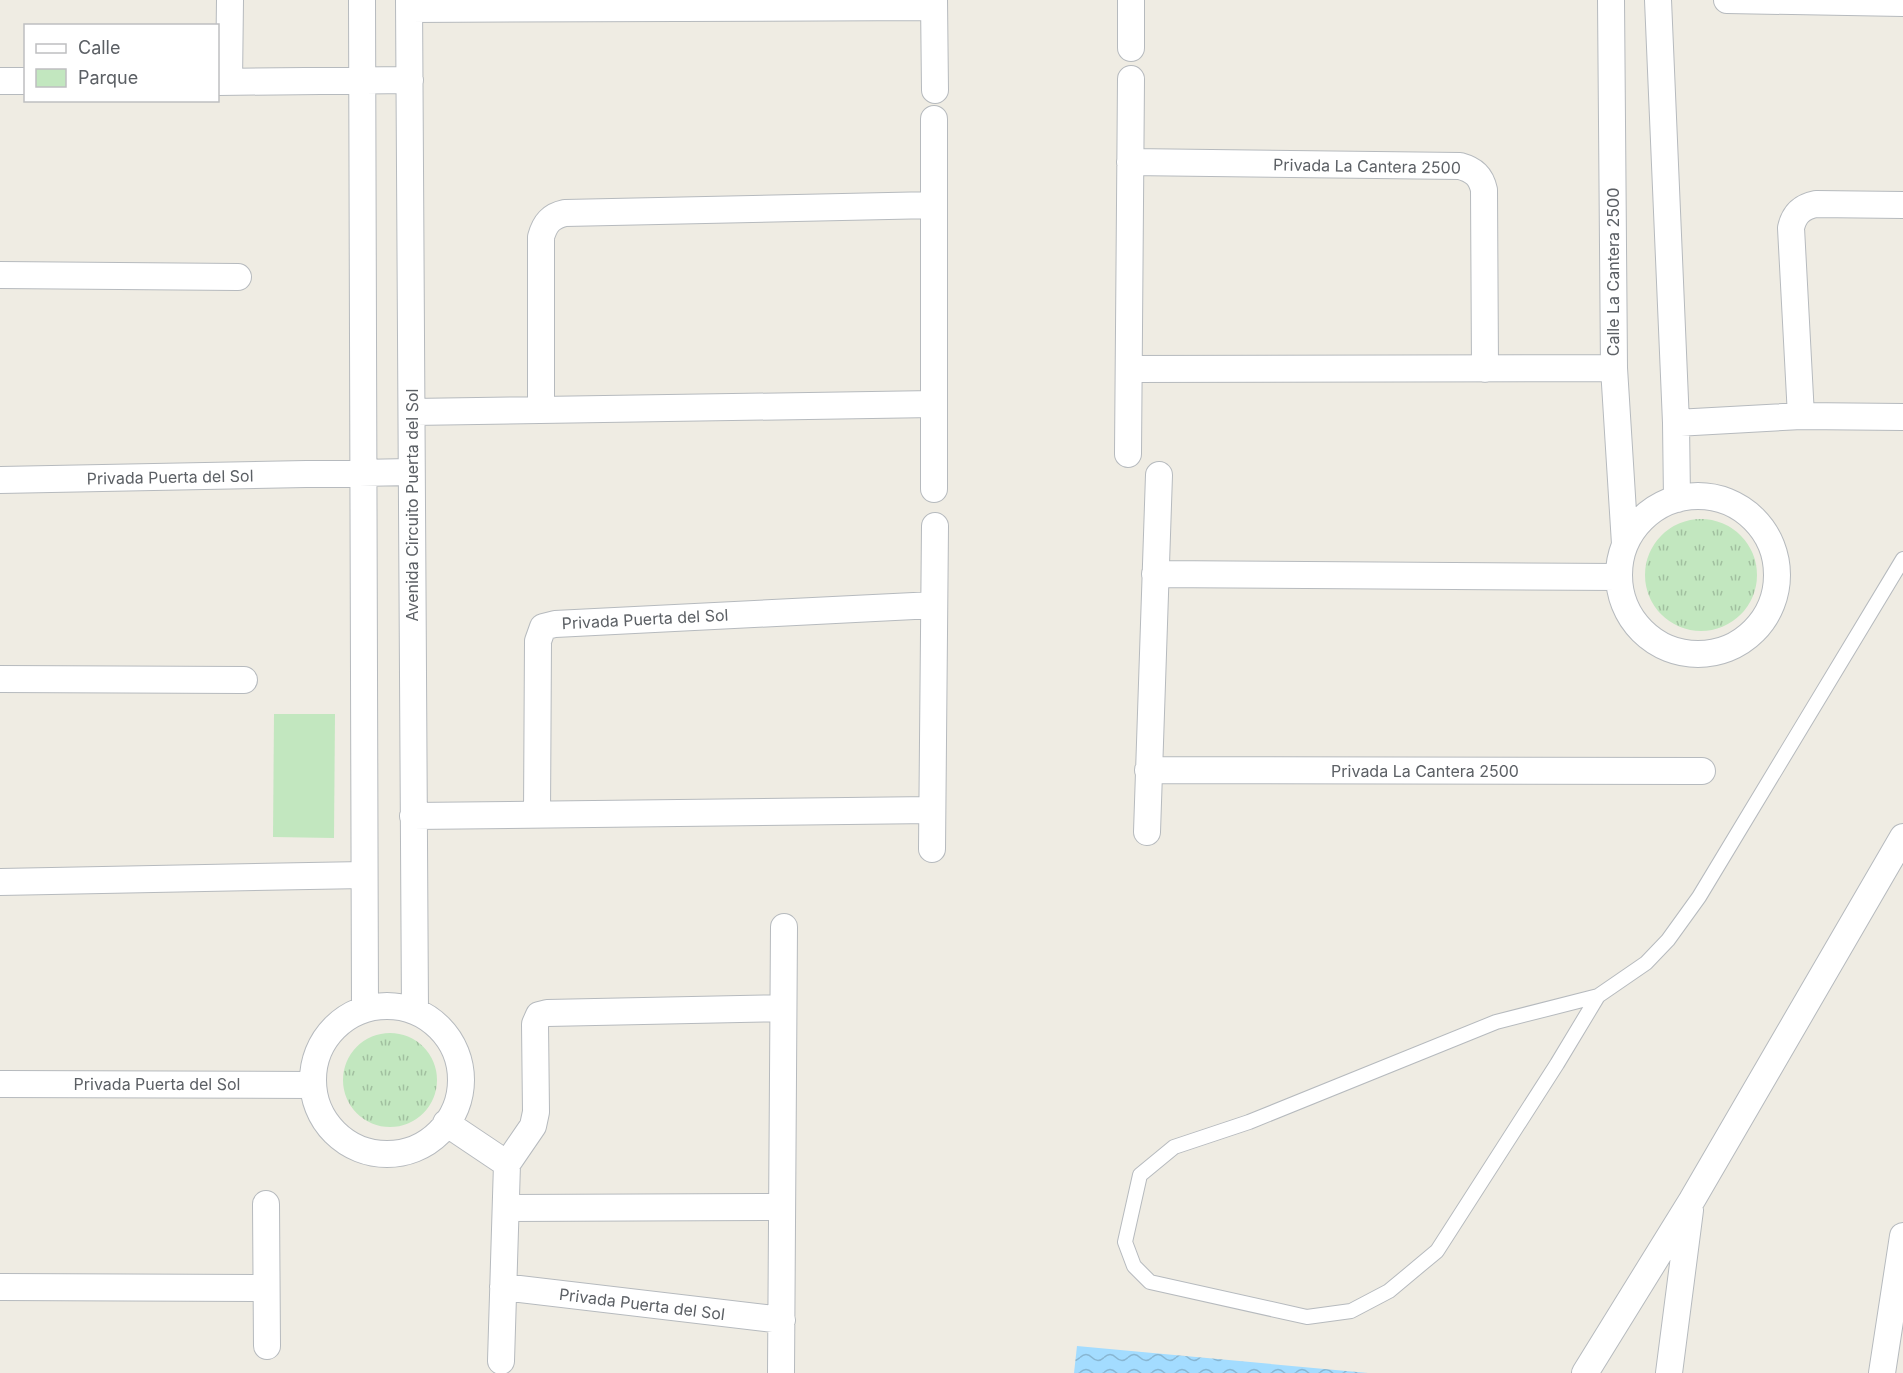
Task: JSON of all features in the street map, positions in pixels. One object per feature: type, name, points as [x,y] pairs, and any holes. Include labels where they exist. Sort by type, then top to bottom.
[{"type":"street","points":[[230,0],[224,82],[410,80]]},
{"type":"street","points":[[362,0],[365,1009]]},
{"type":"street","points":[[1131,0],[1131,48]]},
{"type":"street","name":"Calle La Cantera 2500","points":[[1611,0],[1614,368],[1625,544]]},
{"type":"street","points":[[1658,0],[1676,423],[1677,499]]},
{"type":"street","points":[[1727,0],[1903,3]]},
{"type":"street","points":[[409,4],[934,4],[935,90]]},
{"type":"street","name":"Avenida Circuito Puerta del Sol","points":[[409,4],[415,1011]]},
{"type":"street","points":[[1128,454],[1131,80]]},
{"type":"street","points":[[0,81],[24,81]]},
{"type":"street","points":[[934,119],[934,489]]},
{"type":"street","name":"Privada La Cantera 2500","points":[[1130,162],[1460,166],[1469,168],[1482,181],[1484,190],[1485,369]]},
{"type":"street","points":[[1801,416],[1791,228],[1793,219],[1806,206],[1816,204],[1903,205]]},
{"type":"street","points":[[541,410],[541,237],[548,220],[556,215],[934,205]]},
{"type":"street","points":[[0,275],[238,277]]},
{"type":"street","points":[[1129,369],[1614,368]]},
{"type":"street","points":[[411,412],[934,404]]},
{"type":"street","points":[[1676,423],[1801,416],[1903,417]]},
{"type":"street","name":"Privada Puerta del Sol","points":[[0,480],[411,472]]},
{"type":"street","points":[[1147,832],[1159,476]]},
{"type":"street","points":[[1703,495],[1729,501],[1752,515],[1768,537],[1778,562],[1777,589],[1768,615],[1751,635],[1729,650],[1702,656],[1676,652],[1651,640],[1633,621],[1622,597],[1619,570],[1625,544],[1637,524],[1655,508],[1677,499],[1703,495]]},
{"type":"street","points":[[932,849],[934,526]]},
{"type":"street","points":[[1155,574],[1619,577]]},
{"type":"street","name":"Privada Puerta del Sol","points":[[537,814],[538,641],[543,627],[555,624],[934,605]]},
{"type":"street","points":[[0,679],[244,680]]},
{"type":"street","name":"Privada La Cantera 2500","points":[[1148,770],[1702,771]]},
{"type":"street","points":[[413,816],[932,810]]},
{"type":"street","points":[[1586,1373],[1692,1200],[1903,837]]},
{"type":"street","points":[[0,882],[364,875]]},
{"type":"street","points":[[781,1373],[784,927]]},
{"type":"street","points":[[390,1006],[415,1011],[435,1024],[451,1042],[460,1065],[461,1089],[454,1113],[440,1132],[420,1147],[397,1154],[372,1153],[350,1145],[331,1129],[319,1109],[313,1084],[316,1060],[326,1038],[343,1021],[365,1009],[390,1006]]},
{"type":"street","points":[[501,1361],[507,1164],[533,1125],[536,1112],[535,1024],[539,1015],[783,1008]]},
{"type":"street","name":"Privada Puerta del Sol","points":[[0,1084],[313,1084]]},
{"type":"street","points":[[446,1123],[507,1164]]},
{"type":"street","points":[[1669,1373],[1692,1200]]},
{"type":"street","points":[[266,1204],[267,1346]]},
{"type":"street","points":[[506,1208],[782,1206]]},
{"type":"street","points":[[1882,1373],[1903,1236]]},
{"type":"street","points":[[0,1287],[266,1287]]},
{"type":"street","name":"Privada Puerta del Sol","points":[[503,1287],[782,1320]]},
{"type":"lane","points":[[1598,996],[1437,1251],[1389,1291],[1351,1311],[1307,1317],[1150,1282],[1134,1266],[1125,1242],[1140,1175],[1174,1147],[1249,1122],[1496,1022],[1598,996],[1646,963],[1668,940],[1699,897],[1903,559]]},
{"type":"green space","points":[[1701,519],[1722,524],[1740,536],[1752,554],[1757,575],[1752,596],[1740,614],[1722,626],[1701,631],[1680,626],[1662,614],[1650,596],[1645,575],[1650,554],[1662,536],[1680,524]]},
{"type":"green space","points":[[274,714],[335,714],[334,838],[273,837]]},
{"type":"green space","points":[[390,1033],[408,1037],[423,1047],[433,1062],[437,1080],[433,1098],[423,1113],[408,1123],[390,1127],[372,1123],[357,1113],[347,1098],[343,1080],[347,1062],[357,1047],[372,1037]]},
{"type":"water","points":[[1077,1346],[1368,1373],[1074,1373]]}]
